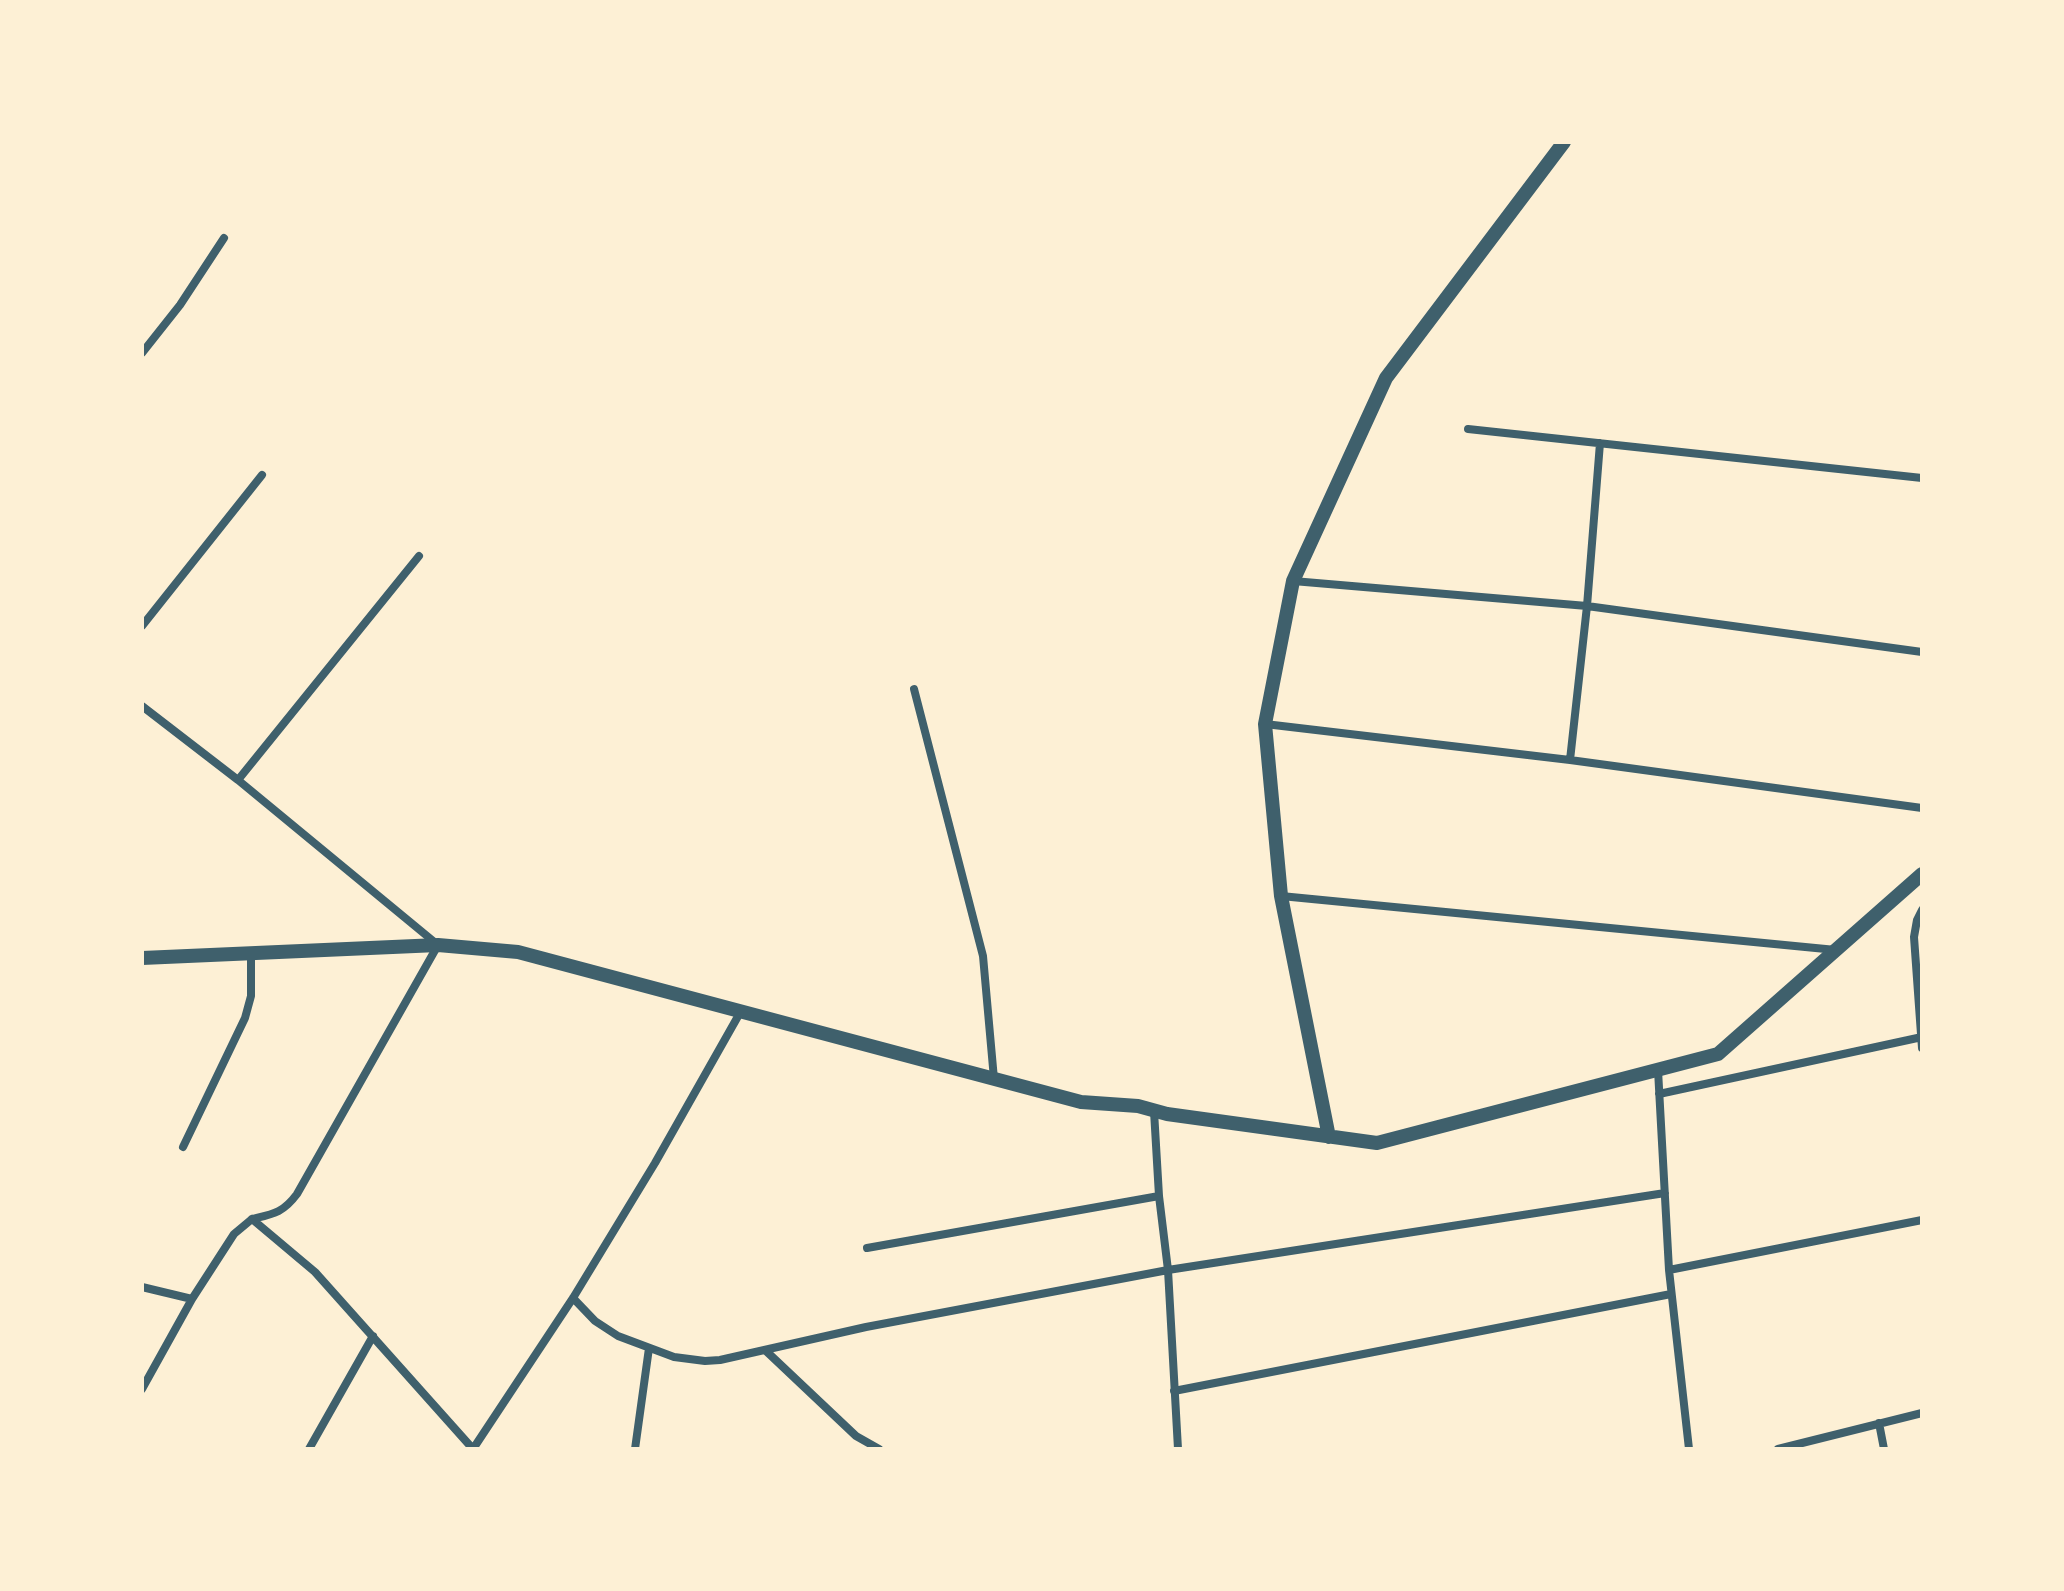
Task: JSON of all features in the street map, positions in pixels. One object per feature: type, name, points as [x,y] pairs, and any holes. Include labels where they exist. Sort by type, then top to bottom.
[{"type":"street","points":[[1329,1137],[1281,896],[1265,724],[1293,581],[1386,378],[1564,142]]},
{"type":"street","points":[[142,353],[180,305],[224,238]]},
{"type":"street","points":[[1468,429],[1922,478]]},
{"type":"street","points":[[1570,760],[1587,606],[1600,443]]},
{"type":"street","points":[[142,626],[262,475]]},
{"type":"street","points":[[238,780],[419,556]]},
{"type":"street","points":[[1293,581],[1587,606],[1922,652]]},
{"type":"street","points":[[914,689],[983,956],[994,1079]]},
{"type":"street","points":[[142,706],[238,780],[438,945]]},
{"type":"street","points":[[1265,724],[1570,760],[1922,808]]},
{"type":"street","points":[[142,958],[438,945],[518,952],[1081,1102],[1138,1106],[1154,1111],[1377,1143],[1718,1054],[1922,874]]},
{"type":"street","points":[[1281,896],[1836,950]]},
{"type":"street","points":[[1922,910],[1914,937],[1922,1048]]},
{"type":"street","points":[[142,1389],[192,1299],[234,1234],[252,1219],[279,1212],[297,1194],[438,945]]},
{"type":"street","points":[[183,1147],[245,1018],[251,996],[251,952]]},
{"type":"street","points":[[252,1219],[315,1272],[473,1449],[573,1298],[655,1163],[741,1011]]},
{"type":"street","points":[[1659,1094],[1922,1037]]},
{"type":"street","points":[[1658,1070],[1669,1270],[1689,1449]]},
{"type":"street","points":[[1154,1111],[1159,1196],[1168,1270],[1178,1449]]},
{"type":"street","points":[[573,1298],[605,1329],[618,1336],[674,1357],[720,1360],[866,1327],[1168,1270],[1665,1193]]},
{"type":"street","points":[[867,1248],[1159,1196]]},
{"type":"street","points":[[1669,1270],[1922,1220]]},
{"type":"street","points":[[142,1287],[192,1299]]},
{"type":"street","points":[[1174,1391],[1671,1294]]},
{"type":"street","points":[[309,1449],[373,1336]]},
{"type":"street","points":[[635,1449],[649,1348]]},
{"type":"street","points":[[765,1350],[856,1436],[879,1449]]},
{"type":"street","points":[[1779,1449],[1922,1413]]},
{"type":"street","points":[[1879,1423],[1884,1449]]}]
